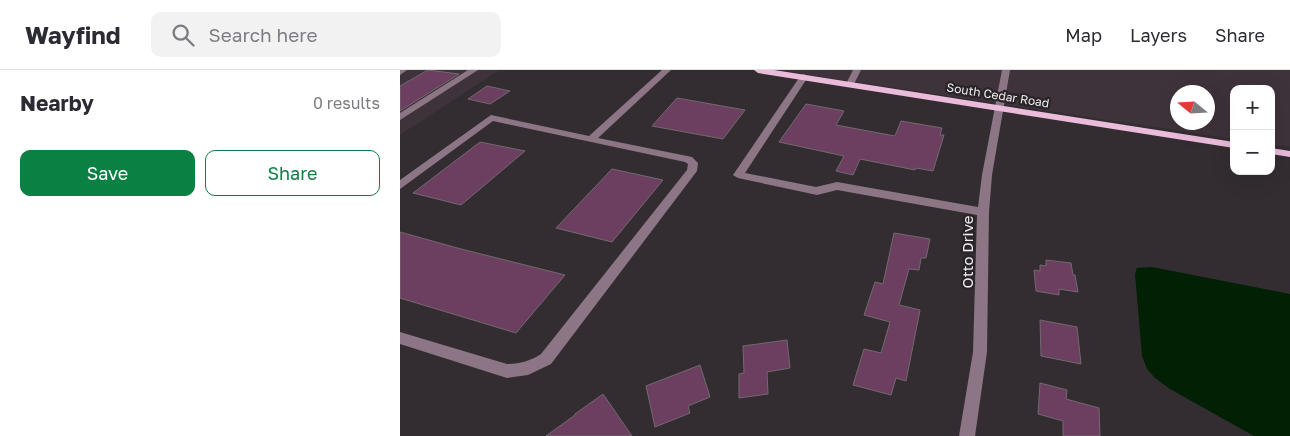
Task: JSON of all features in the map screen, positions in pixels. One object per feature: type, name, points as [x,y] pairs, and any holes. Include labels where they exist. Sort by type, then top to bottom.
[{"type":"main road","name":"South Cedar Road","points":[[758,70],[1230,144]]},
{"type":"main road","points":[[1275,152],[1290,154]]},
{"type":"street","points":[[400,117],[474,70]]},
{"type":"street","points":[[591,139],[667,70]]},
{"type":"street","points":[[850,84],[857,70]]},
{"type":"street","name":"Otto Drive","points":[[968,436],[980,352],[983,212],[987,175],[1006,70]]},
{"type":"street","points":[[804,77],[738,175],[817,191],[826,187],[837,186],[983,212]]},
{"type":"street","points":[[400,185],[491,118],[688,159],[693,163],[692,171],[546,359],[535,367],[522,371],[507,371],[400,338]]},
{"type":"shaded area","points":[[400,70],[499,70],[400,135]]},
{"type":"shaded area","points":[[777,70],[1290,70],[1290,147],[1275,145],[1275,85],[1230,85],[1230,138],[1174,130],[1215,130],[1215,85],[1170,85],[1170,129]]},
{"type":"shaded area","points":[[1152,267],[1290,294],[1290,436],[1254,436],[1170,389],[1155,378],[1147,369],[1142,356],[1135,274],[1137,268]]},
{"type":"building","points":[[428,70],[459,74],[400,111],[400,86]]},
{"type":"building","points":[[487,86],[510,91],[490,104],[468,99]]},
{"type":"building","points":[[677,98],[745,110],[723,139],[652,126]]},
{"type":"building","points":[[806,104],[844,111],[836,125],[895,136],[901,121],[942,128],[940,135],[944,135],[933,171],[916,168],[915,170],[860,159],[853,175],[836,171],[844,156],[779,142]]},
{"type":"building","points":[[480,142],[525,151],[461,205],[413,193]]},
{"type":"building","points":[[612,169],[663,180],[612,242],[556,228]]},
{"type":"building","points":[[400,232],[565,275],[516,333],[400,298]]},
{"type":"building","points":[[894,233],[930,239],[926,258],[921,258],[919,270],[909,269],[899,305],[920,310],[906,381],[896,378],[891,395],[853,385],[864,349],[881,353],[890,322],[864,315],[875,282],[883,284]]},
{"type":"building","points":[[1046,260],[1071,263],[1078,292],[1059,289],[1059,295],[1036,291],[1034,270],[1040,271],[1040,265],[1046,266]]},
{"type":"building","points":[[1040,320],[1077,327],[1081,364],[1041,356]]},
{"type":"building","points":[[787,340],[790,368],[767,372],[768,394],[739,398],[739,374],[744,373],[743,346]]},
{"type":"building","points":[[700,365],[710,397],[688,406],[690,413],[655,427],[646,386]]},
{"type":"building","points":[[1040,383],[1067,390],[1066,399],[1099,408],[1100,436],[1063,436],[1063,421],[1038,414]]},
{"type":"building","points":[[603,394],[632,436],[546,436],[575,414]]}]
